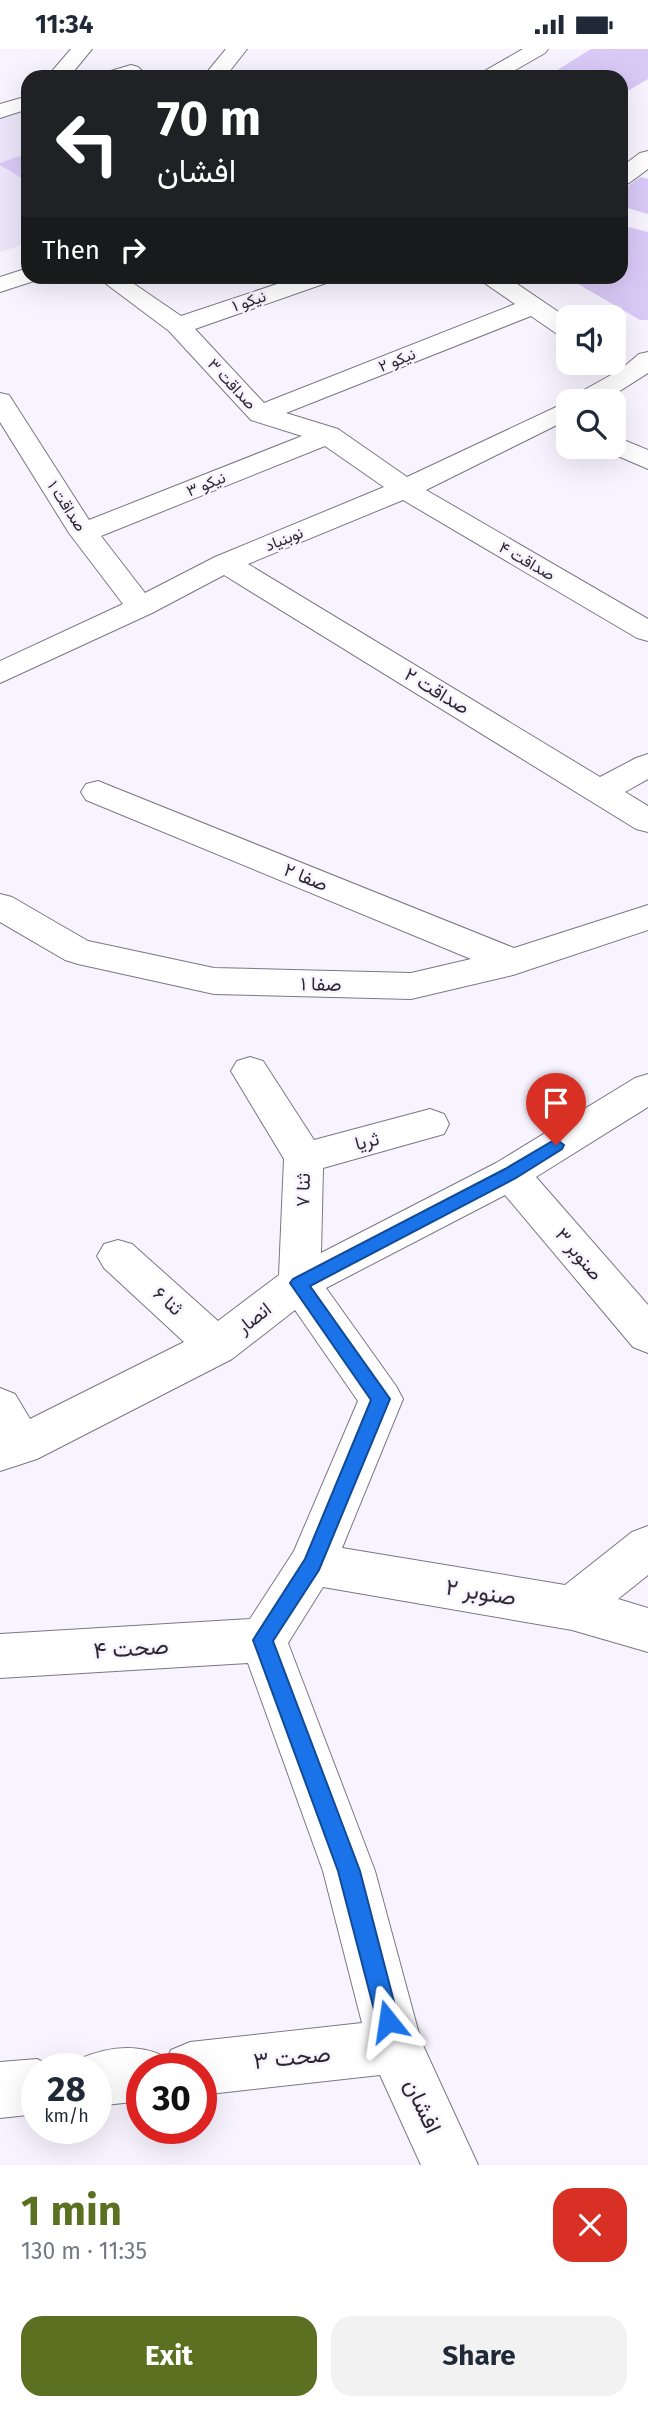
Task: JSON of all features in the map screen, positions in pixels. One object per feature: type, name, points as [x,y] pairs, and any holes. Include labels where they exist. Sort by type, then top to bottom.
[{"type":"street","points":[[64,70],[82,49]]},
{"type":"street","points":[[220,70],[237,49]]},
{"type":"street","points":[[500,70],[538,49]]},
{"type":"street","points":[[0,96],[21,99]]},
{"type":"street","points":[[0,111],[21,103]]},
{"type":"street","points":[[628,172],[648,158]]},
{"type":"street","points":[[0,285],[21,278]]},
{"type":"street","name":"صداقت ۳","points":[[118,284],[178,326],[260,414],[328,435],[405,489]]},
{"type":"street","name":"نیکو ۱","points":[[178,326],[300,284]]},
{"type":"street","points":[[503,284],[556,321]]},
{"type":"street","name":"نیکو ۲","points":[[260,414],[535,305]]},
{"type":"street","points":[[603,389],[634,371]]},
{"type":"street","name":"صداقت ۱","points":[[0,401],[83,533],[141,607]]},
{"type":"street","name":"نوبنیاد","points":[[0,673],[141,607],[225,563],[405,489],[556,419]]},
{"type":"street","name":"نیکو ۳","points":[[83,533],[328,435]]},
{"type":"street","points":[[626,451],[648,461]]},
{"type":"street","name":"صداقت ۴","points":[[405,489],[648,632]]},
{"type":"street","name":"صداقت ۲","points":[[225,563],[648,821]]},
{"type":"street","points":[[601,791],[648,765]]},
{"type":"street","name":"صفا ۲","points":[[98,792],[513,962]]},
{"type":"street","name":"صفا ۱","points":[[0,906],[78,951],[214,981],[411,986],[513,962],[648,917]]},
{"type":"street","name":"ثنا ۷","points":[[250,1070],[304,1158],[299,1283]]},
{"type":"street","name":"انصار","points":[[10,1448],[217,1346],[299,1283],[510,1174],[648,1088]]},
{"type":"street","name":"ثریا","points":[[304,1158],[430,1124]]},
{"type":"street","name":"صنوبر ۳","points":[[510,1174],[648,1335]]},
{"type":"street","name":"ثنا ۶","points":[[118,1256],[217,1346]]},
{"type":"street","points":[[263,1640],[312,1564],[381,1399],[299,1283]]},
{"type":"street","points":[[0,1407],[10,1448]]},
{"type":"street","points":[[572,1608],[648,1547]]},
{"type":"street","name":"صنوبر ۲","points":[[312,1564],[572,1608],[648,1630]]},
{"type":"street","name":"صحت ۴","points":[[0,1656],[263,1640]]},
{"type":"street","name":"افشان","points":[[263,1640],[349,1871],[395,2046],[450,2165]]},
{"type":"street","name":"صحت ۳","points":[[217,2066],[395,2046]]},
{"type":"street","points":[[0,2090],[21,2088]]},
{"type":"shaded area","points":[[21,110],[21,245],[0,252],[0,117]]},
{"type":"building","points":[[591,49],[648,49],[648,79],[628,91],[628,70],[557,70]]},
{"type":"building","points":[[21,156],[21,178],[0,165]]},
{"type":"building","points":[[640,177],[648,179],[648,214],[628,208],[628,186]]},
{"type":"building","points":[[628,227],[648,232],[648,320],[640,320],[626,312],[626,305],[614,305],[578,284],[628,284]]},
{"type":"route","points":[[388,2021],[349,1871],[263,1640],[312,1564],[381,1399],[299,1283],[510,1174],[556,1145]]}]
